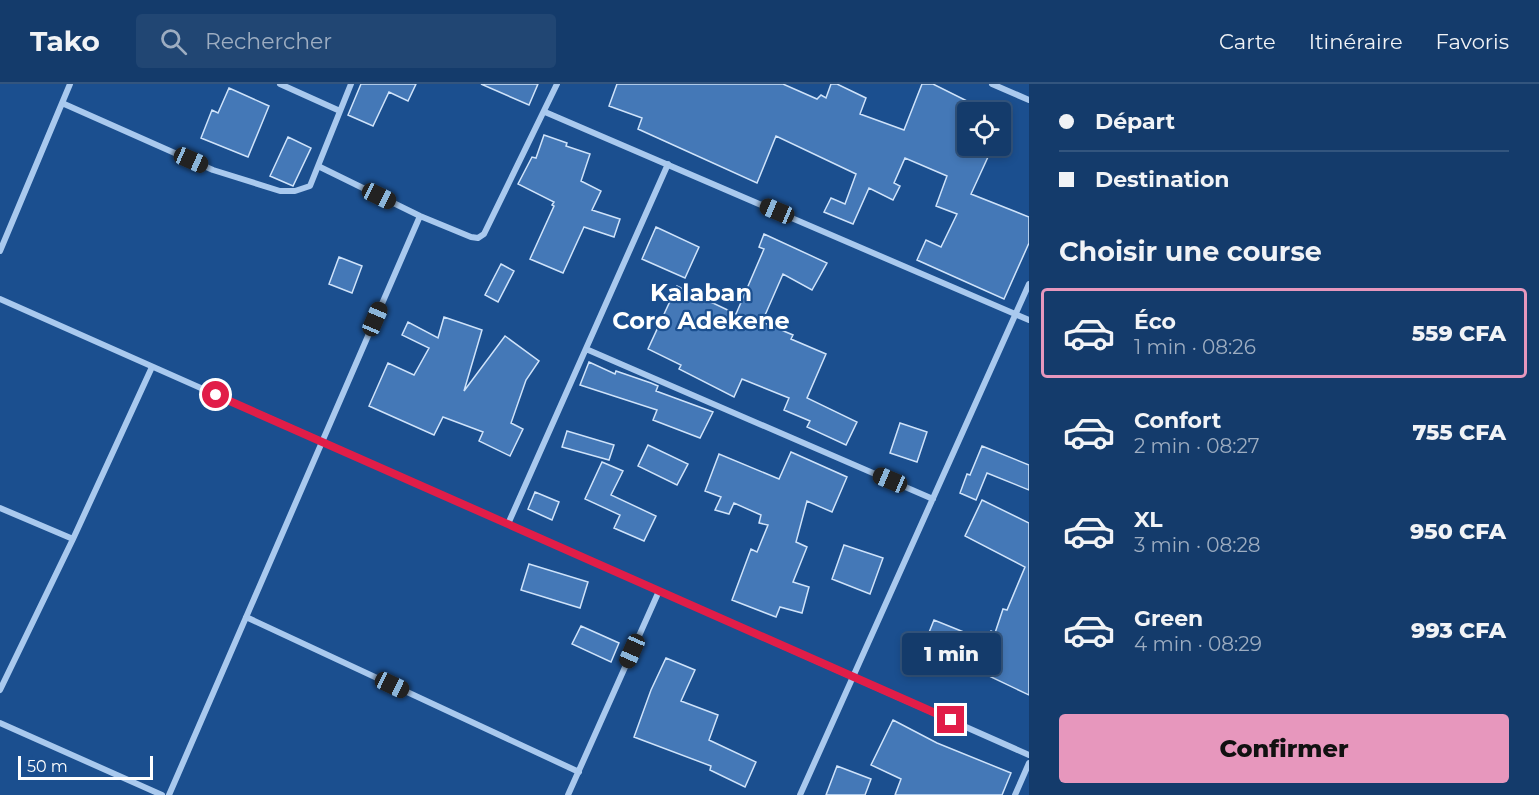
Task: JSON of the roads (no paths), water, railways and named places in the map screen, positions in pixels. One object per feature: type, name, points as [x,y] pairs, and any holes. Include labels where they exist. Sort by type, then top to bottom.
[{"type":"street","points":[[0,251],[70,84]]},
{"type":"street","points":[[280,84],[340,111]]},
{"type":"street","points":[[62,103],[213,170],[280,191],[295,191],[310,186],[351,84]]},
{"type":"street","points":[[318,166],[420,216],[478,238],[484,234],[557,84]]},
{"type":"street","points":[[992,84],[1029,100]]},
{"type":"street","points":[[545,111],[1029,320]]},
{"type":"street","points":[[508,525],[668,164]]},
{"type":"street","points":[[169,795],[420,216]]},
{"type":"street","points":[[800,795],[1029,284]]},
{"type":"street","points":[[0,299],[1029,755]]},
{"type":"street","points":[[586,349],[933,499]]},
{"type":"street","points":[[0,690],[73,540],[152,367]]},
{"type":"street","points":[[0,508],[73,540]]},
{"type":"street","points":[[568,795],[659,591]]},
{"type":"street","points":[[246,617],[579,772]]},
{"type":"street","points":[[0,723],[162,795]]},
{"type":"street","points":[[1015,795],[1029,763]]},
{"type":"district","name":"Kalaban Coro Adekene","points":[[701,307]]}]
